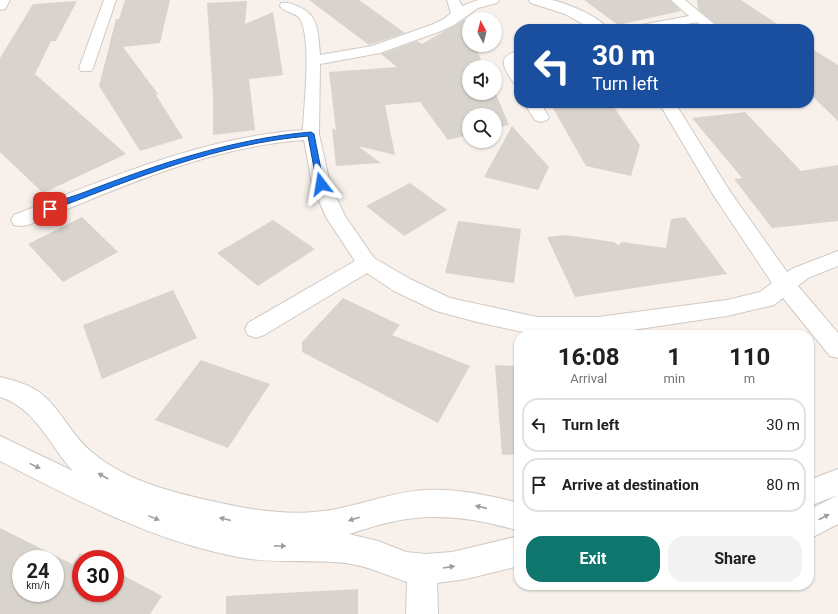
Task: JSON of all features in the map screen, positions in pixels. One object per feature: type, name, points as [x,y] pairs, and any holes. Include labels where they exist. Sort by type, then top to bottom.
[{"type":"street","points":[[0,6],[4,0]]},
{"type":"street","points":[[86,68],[110,0]]},
{"type":"street","points":[[452,0],[456,4],[458,14]]},
{"type":"street","points":[[313,61],[375,50],[436,28],[449,22],[458,14],[477,3],[493,0]]},
{"type":"street","points":[[678,0],[707,24]]},
{"type":"street","points":[[540,1],[560,5],[577,13],[594,24]]},
{"type":"street","points":[[286,6],[304,14],[311,26],[313,61],[311,134],[321,184],[336,217],[367,263],[402,285],[444,305],[477,314],[537,326],[598,326],[727,308],[766,299],[801,273],[838,258]]},
{"type":"street","points":[[667,24],[699,18]]},
{"type":"street","points":[[514,57],[511,59],[511,63],[514,69]]},
{"type":"street","points":[[535,108],[541,117]]},
{"type":"street","points":[[670,108],[710,174],[785,284],[838,349]]},
{"type":"street","points":[[21,220],[122,180],[183,160],[259,140],[311,134]]},
{"type":"street","points":[[256,329],[367,263]]},
{"type":"street","points":[[0,387],[24,395],[37,404],[53,423],[72,452],[96,471],[139,493],[228,520],[260,525],[310,526],[334,524],[392,508],[433,503],[470,504],[514,517]]},
{"type":"street","points":[[0,448],[127,508],[179,528],[239,543],[341,548],[366,552],[403,566],[422,569],[452,567],[514,553]]},
{"type":"street","points":[[814,491],[838,482]]},
{"type":"street","points":[[814,522],[838,510]]},
{"type":"street","points":[[422,569],[422,614]]},
{"type":"building","points":[[125,0],[170,0],[160,43],[123,47],[158,94],[156,95],[183,138],[140,151],[99,86],[116,19],[119,19]]},
{"type":"building","points":[[309,0],[359,0],[405,33],[369,45]]},
{"type":"building","points":[[584,0],[670,0],[681,11],[622,24],[617,24]]},
{"type":"building","points":[[697,0],[741,0],[777,24],[715,24],[698,9]]},
{"type":"building","points":[[77,1],[56,41],[51,41],[35,74],[126,154],[43,193],[0,152],[0,58],[33,4]]},
{"type":"building","points":[[247,1],[245,24],[273,12],[283,75],[249,79],[255,130],[213,135],[213,94],[207,3]]},
{"type":"building","points":[[462,21],[462,52],[478,52],[481,60],[462,60],[462,100],[498,100],[502,108],[462,108],[462,137],[448,140],[420,102],[385,105],[395,155],[358,146],[381,163],[336,166],[332,128],[336,130],[329,72],[397,67],[381,54],[417,41],[422,44]]},
{"type":"building","points":[[814,50],[838,65],[838,121],[814,98]]},
{"type":"building","points":[[502,108],[509,125],[502,126]]},
{"type":"building","points":[[553,108],[614,108],[640,145],[631,176],[586,166]]},
{"type":"building","points":[[745,112],[801,171],[838,165],[838,221],[772,228],[734,179],[742,178],[692,118]]},
{"type":"building","points":[[512,126],[549,167],[538,190],[484,177],[500,148],[502,148],[502,144]]},
{"type":"building","points":[[410,183],[447,210],[404,236],[366,206]]},
{"type":"building","points":[[82,217],[118,252],[63,282],[28,244]]},
{"type":"building","points":[[685,217],[727,274],[575,297],[547,237],[565,235],[614,242],[618,245],[622,242],[666,248],[671,219]]},
{"type":"building","points":[[273,220],[315,249],[258,286],[217,253]]},
{"type":"building","points":[[458,221],[521,229],[514,283],[445,273]]},
{"type":"building","points":[[173,290],[197,338],[102,379],[83,325]]},
{"type":"building","points":[[343,298],[400,325],[392,335],[470,366],[438,423],[302,352],[302,342]]},
{"type":"building","points":[[201,360],[270,384],[228,448],[155,420]]},
{"type":"building","points":[[495,365],[514,366],[514,454],[502,455]]},
{"type":"building","points":[[0,528],[44,550],[12,550],[12,602],[64,602],[64,560],[72,564],[72,602],[124,602],[124,576],[162,596],[150,614],[0,614]]},
{"type":"building","points":[[358,589],[358,614],[226,614],[226,596]]},
{"type":"route","points":[[50,209],[122,180],[183,160],[229,146],[284,136],[311,134],[314,157],[321,184]]}]
